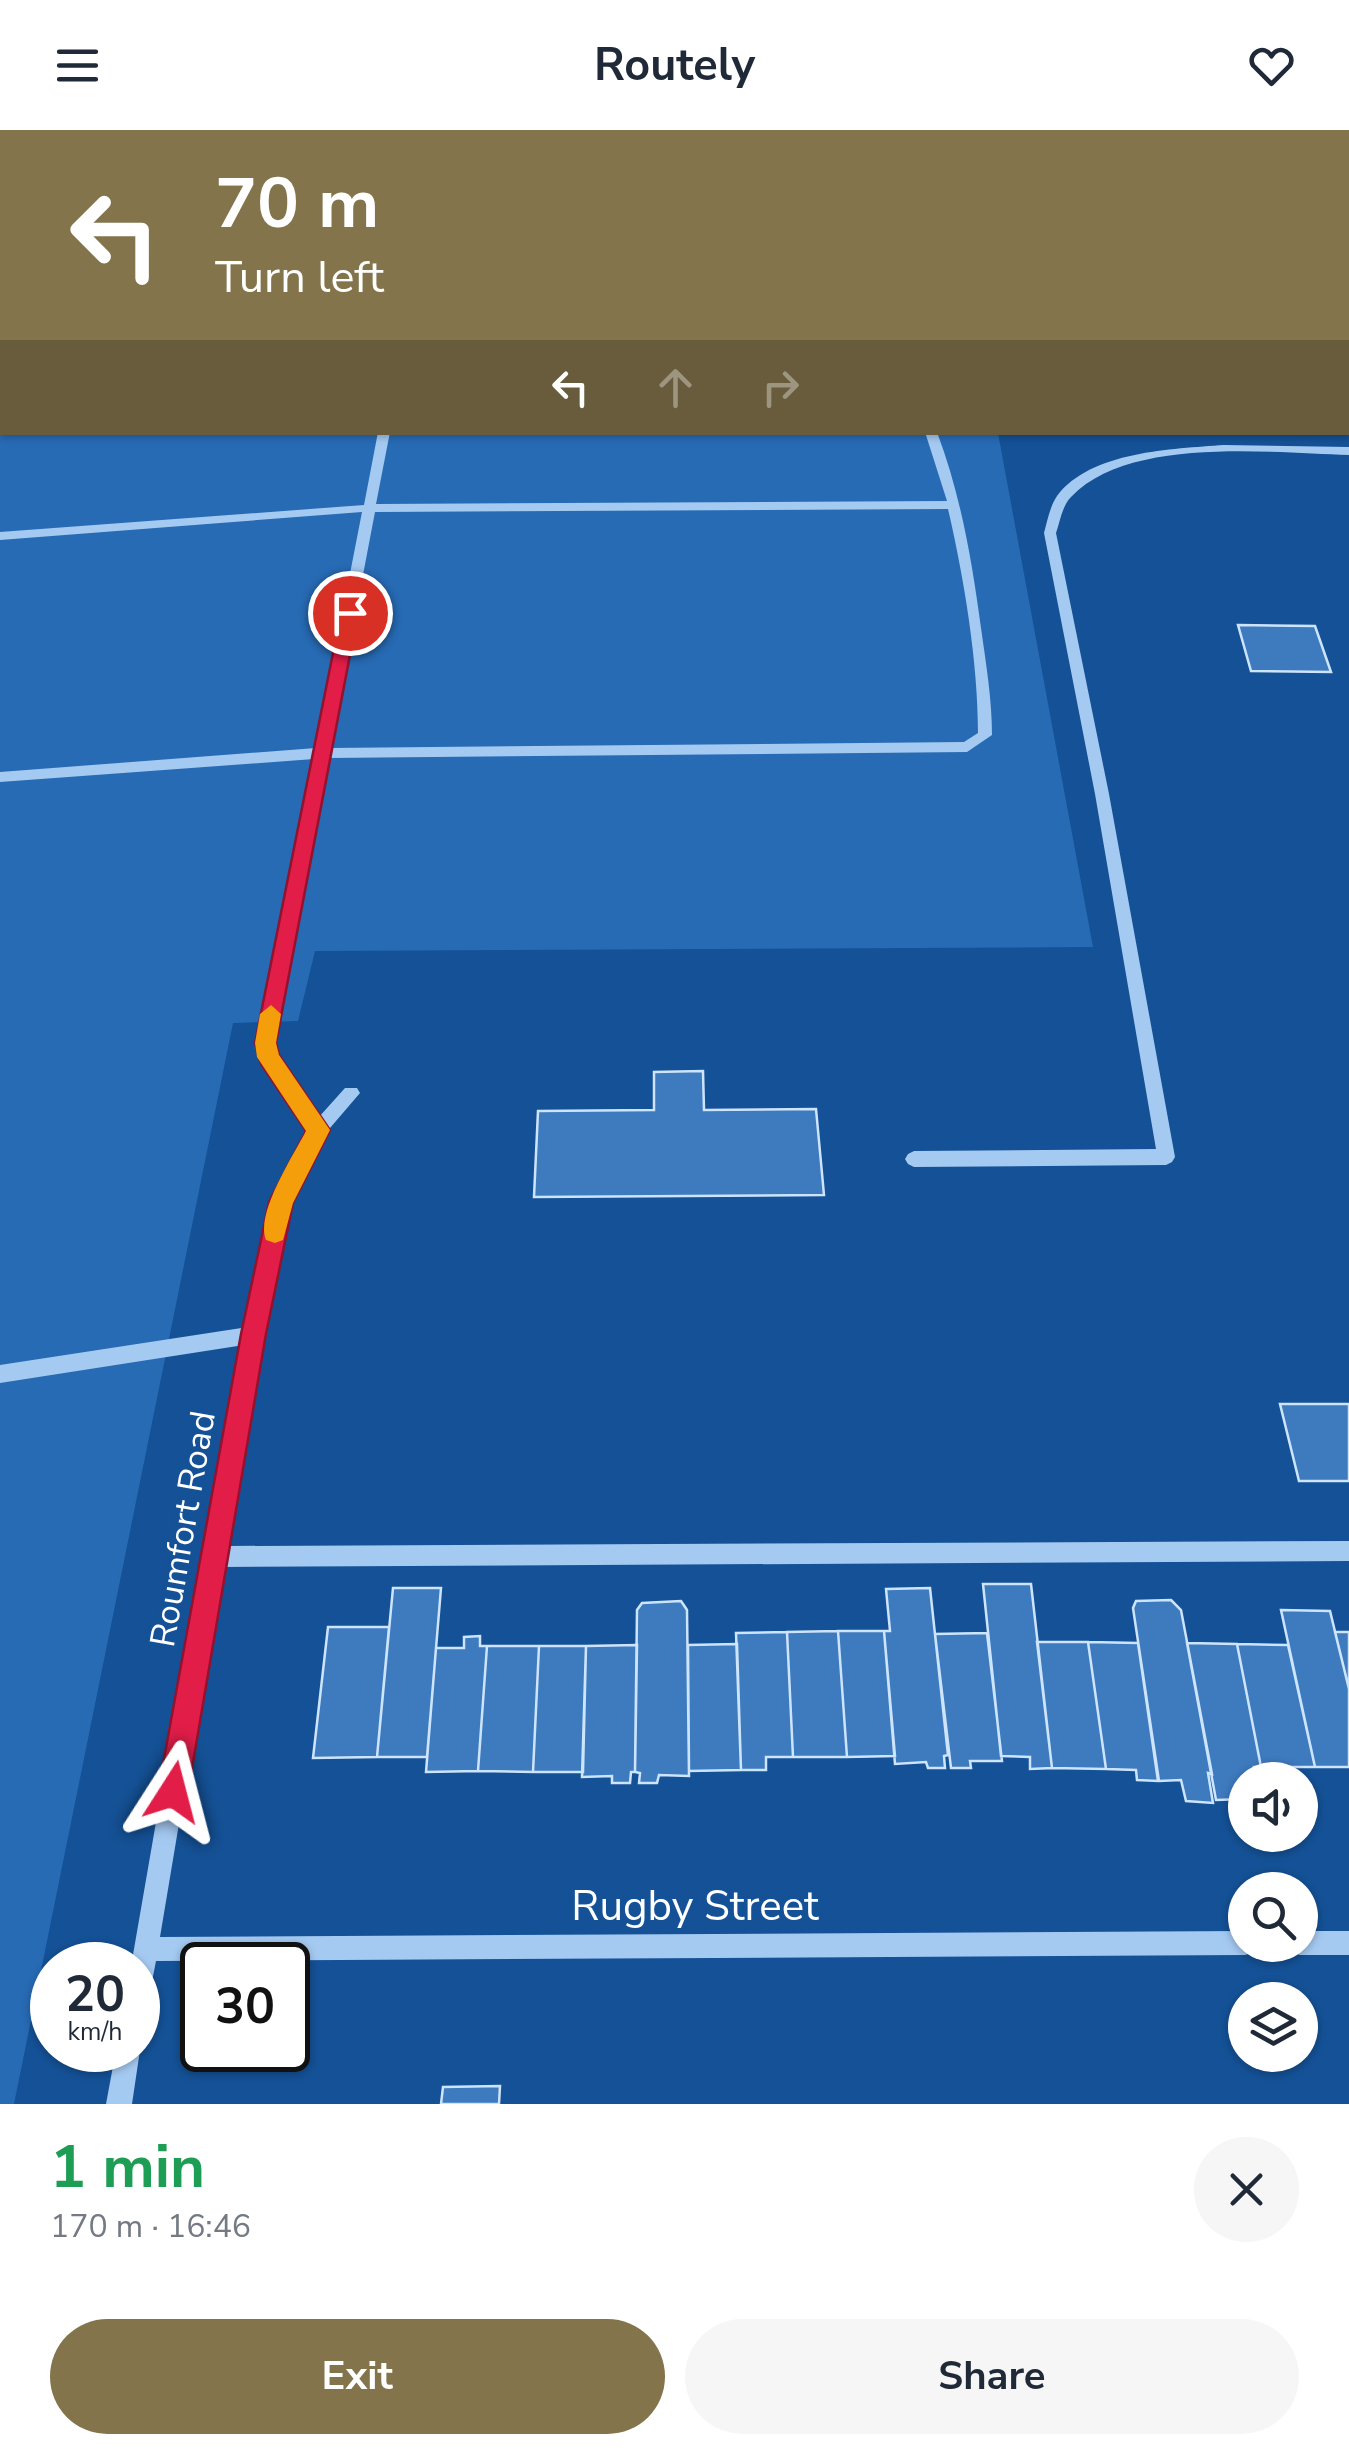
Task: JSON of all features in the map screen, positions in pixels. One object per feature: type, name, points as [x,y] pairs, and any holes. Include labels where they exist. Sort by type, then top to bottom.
[{"type":"street","points":[[318,1130],[268,1057],[266,1043],[383,435]]},
{"type":"street","points":[[0,777],[321,752],[967,747],[985,735],[987,727],[954,505],[933,435]]},
{"type":"street","points":[[914,1158],[1166,1157],[1102,794],[1050,533],[1050,516],[1059,501],[1093,472],[1113,462],[1148,454],[1349,451]]},
{"type":"street","points":[[0,536],[371,508],[954,505]]},
{"type":"street","name":"Roumfort Road","points":[[147,1942],[253,1334],[281,1202],[318,1130],[351,1093]]},
{"type":"street","points":[[0,1374],[253,1334]]},
{"type":"street","points":[[213,1557],[1349,1551]]},
{"type":"street","points":[[1318,1943],[1349,1943]]},
{"type":"street","name":"Rugby Street","points":[[160,1949],[1228,1944]]},
{"type":"street","points":[[119,2104],[124,2072]]},
{"type":"shaded area","points":[[0,435],[998,435],[1093,947],[315,951],[298,1021],[233,1023],[47,1942],[30,1942],[30,2025],[14,2104],[0,2104]]},
{"type":"building","points":[[1238,625],[1315,626],[1331,672],[1251,671]]},
{"type":"building","points":[[703,1071],[704,1110],[816,1109],[824,1195],[534,1197],[538,1111],[654,1110],[654,1072]]},
{"type":"building","points":[[1280,1404],[1349,1404],[1349,1481],[1299,1481]]},
{"type":"building","points":[[983,1584],[1031,1584],[1052,1768],[1030,1769],[1030,1757],[1001,1756]]},
{"type":"building","points":[[393,1588],[441,1588],[427,1757],[377,1757]]},
{"type":"building","points":[[930,1588],[948,1755],[944,1756],[945,1768],[928,1768],[926,1762],[895,1764],[884,1631],[890,1631],[886,1589]]},
{"type":"building","points":[[1171,1600],[1181,1610],[1212,1774],[1208,1773],[1213,1803],[1186,1801],[1181,1780],[1159,1781],[1133,1608],[1136,1601]]},
{"type":"building","points":[[681,1601],[687,1610],[689,1776],[659,1775],[657,1783],[639,1783],[640,1773],[635,1772],[637,1610],[642,1603]]},
{"type":"building","points":[[1281,1610],[1330,1611],[1349,1689],[1349,1767],[1318,1767],[1318,1762],[1314,1762]]},
{"type":"building","points":[[328,1627],[389,1627],[377,1757],[313,1758]]},
{"type":"building","points":[[838,1631],[884,1631],[895,1756],[847,1757]]},
{"type":"building","points":[[838,1631],[847,1757],[793,1757],[787,1632]]},
{"type":"building","points":[[787,1632],[793,1757],[766,1757],[766,1770],[741,1770],[736,1633]]},
{"type":"building","points":[[1335,1632],[1349,1632],[1349,1689]]},
{"type":"building","points":[[987,1633],[1002,1761],[970,1761],[971,1768],[951,1768],[935,1634]]},
{"type":"building","points":[[480,1636],[480,1646],[487,1646],[478,1771],[426,1772],[436,1648],[464,1648],[464,1637]]},
{"type":"building","points":[[1037,1642],[1088,1642],[1106,1769],[1052,1768]]},
{"type":"building","points":[[1088,1642],[1138,1643],[1158,1781],[1137,1780],[1136,1770],[1106,1769]]},
{"type":"building","points":[[1187,1643],[1237,1644],[1260,1762],[1228,1762],[1228,1800],[1216,1800]]},
{"type":"building","points":[[737,1644],[741,1770],[689,1771],[688,1645]]},
{"type":"building","points":[[1237,1644],[1288,1645],[1314,1762],[1260,1762]]},
{"type":"building","points":[[637,1645],[635,1772],[631,1772],[630,1783],[612,1783],[612,1776],[582,1777],[586,1646]]},
{"type":"building","points":[[487,1646],[539,1646],[533,1772],[478,1771]]},
{"type":"building","points":[[539,1646],[586,1646],[583,1772],[533,1772]]},
{"type":"building","points":[[500,2086],[499,2104],[441,2104],[443,2087]]},
{"type":"slow traffic","points":[[271,1014],[268,1057],[318,1130],[281,1202],[275,1232]]},
{"type":"route","points":[[173,1792],[253,1334],[281,1202],[318,1130],[268,1057],[266,1043],[350,613]]}]
